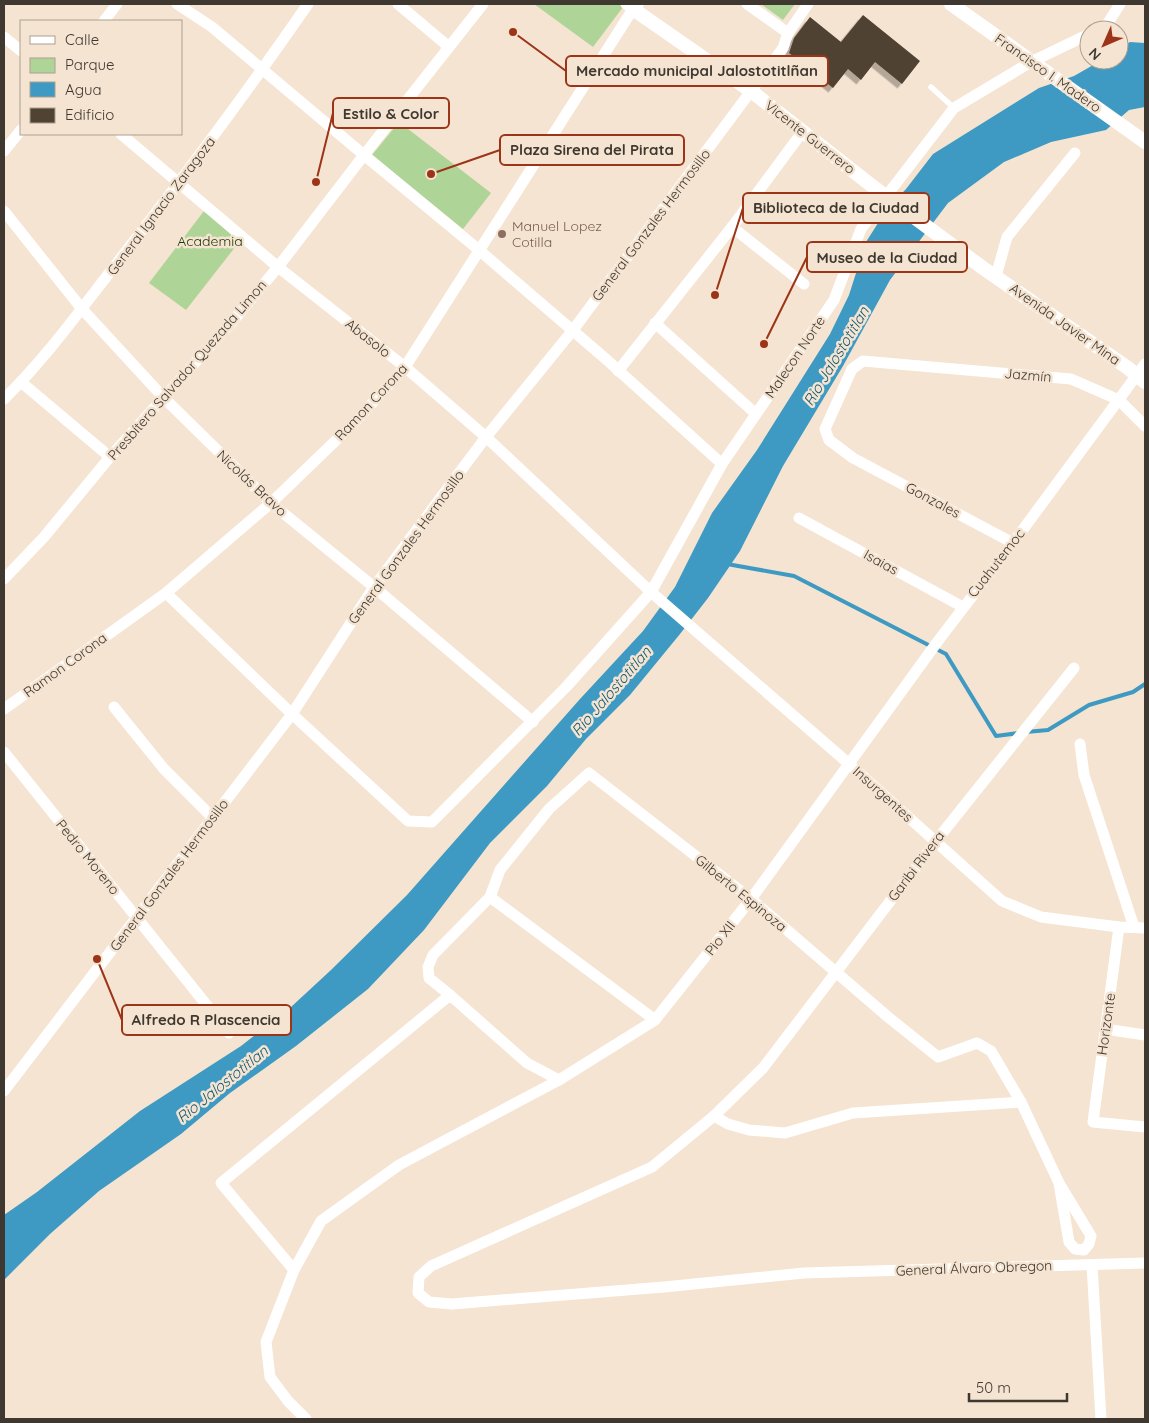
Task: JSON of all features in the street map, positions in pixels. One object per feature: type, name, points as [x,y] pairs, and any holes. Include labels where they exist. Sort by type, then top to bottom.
[{"type":"street","points":[[105,20],[117,4]]},
{"type":"street","points":[[178,4],[212,28],[479,250],[573,330],[722,464]]},
{"type":"street","name":"General Ignacio Zaragoza","points":[[4,399],[21,382],[82,309],[179,183],[308,4]]},
{"type":"street","points":[[398,4],[449,47]]},
{"type":"street","name":"Presbítero Salvador Quezada Limon","points":[[4,579],[44,537],[110,457],[238,315],[278,267],[483,4]]},
{"type":"street","points":[[748,4],[788,33]]},
{"type":"street","name":"General Gonzales Hermosillo","points":[[4,1091],[292,714],[374,587],[486,437],[573,330],[783,48],[788,33],[808,4]]},
{"type":"street","name":"Francisco I. Madero","points":[[951,4],[1145,142]]},
{"type":"street","points":[[1108,20],[1120,4]]},
{"type":"street","name":"Vicente Guerrero","points":[[632,6],[751,90],[876,189],[983,268]]},
{"type":"street","name":"Ramon Corona","points":[[4,709],[166,593],[271,503],[356,421],[405,367],[632,6]]},
{"type":"street","points":[[4,36],[20,50]]},
{"type":"street","name":"Malecon Norte","points":[[166,593],[292,714],[408,821],[432,822],[656,596],[722,464],[834,300],[861,229],[954,108],[1031,62],[1079,39]]},
{"type":"street","points":[[4,151],[20,131]]},
{"type":"street","points":[[618,371],[732,227],[804,131]]},
{"type":"street","name":"Abasolo","points":[[122,135],[278,267],[405,367],[486,437],[656,596]]},
{"type":"street","points":[[996,276],[1007,237],[1075,153]]},
{"type":"street","name":"Nicolás Bravo","points":[[4,211],[82,309],[164,398],[271,503],[374,587],[533,722]]},
{"type":"street","points":[[732,227],[804,284]]},
{"type":"street","name":"Avenida Javier Mina","points":[[983,268],[1142,374]]},
{"type":"street","points":[[655,323],[756,414]]},
{"type":"street","name":"Jazmín","points":[[853,458],[829,440],[825,429],[852,369],[863,361],[1072,379],[1119,400],[1145,426]]},
{"type":"street","name":"Cuahutemoc","points":[[848,763],[1119,400],[1142,374]]},
{"type":"street","points":[[21,382],[110,457]]},
{"type":"street","name":"Gonzales","points":[[853,458],[1013,543]]},
{"type":"street","name":"Isaias","points":[[799,518],[963,607]]},
{"type":"street","name":"Insurgentes","points":[[656,596],[848,763],[1002,901],[1041,916],[1119,927],[1140,928]]},
{"type":"street","name":"Garibi Rivera","points":[[714,1116],[763,1068],[936,841],[1074,668]]},
{"type":"street","points":[[114,707],[164,769],[213,818]]},
{"type":"street","points":[[1080,744],[1084,775],[1140,928]]},
{"type":"street","name":"Pedro Moreno","points":[[4,752],[229,1033]]},
{"type":"street","name":"Pio XII","points":[[306,1419],[288,1401],[270,1377],[266,1342],[294,1270],[321,1221],[399,1165],[558,1080],[655,1020],[751,899],[848,763]]},
{"type":"street","name":"Gilberto Espinoza","points":[[490,897],[500,870],[548,809],[589,774],[751,899],[888,1017],[938,1057],[977,1043],[991,1051],[1020,1102]]},
{"type":"street","points":[[558,1080],[528,1063],[429,978],[428,967],[433,956],[490,897],[655,1020]]},
{"type":"street","name":"Horizonte","points":[[1119,927],[1093,1122],[1145,1127]]},
{"type":"street","points":[[294,1270],[221,1183],[450,995]]},
{"type":"street","points":[[1104,1029],[1145,1035]]},
{"type":"street","points":[[714,1116],[728,1124],[749,1130],[785,1133],[853,1113],[1020,1102],[1059,1183],[1092,1236],[1084,1250],[1075,1249],[1069,1242],[1059,1183]]},
{"type":"street","name":"General Álvaro Obregon","points":[[714,1116],[652,1167],[431,1266],[419,1277],[418,1293],[429,1302],[452,1304],[804,1273],[1145,1263]]},
{"type":"street","points":[[1092,1265],[1101,1419]]},
{"type":"lane","points":[[931,87],[954,108]]},
{"type":"green space","points":[[534,4],[619,4],[623,7],[593,47]]},
{"type":"green space","points":[[761,4],[795,4],[783,20]]},
{"type":"green space","points":[[399,122],[491,193],[463,229],[372,155]]},
{"type":"green space","name":"Academia","points":[[207,207],[243,237],[186,310],[149,283]]},
{"type":"water","name":"Rio Jalostotitlan","points":[[1129,43],[1145,43],[1145,107],[1129,110],[1106,130],[1051,142],[1004,162],[948,203],[890,280],[843,366],[783,466],[740,551],[708,598],[630,695],[586,739],[547,786],[490,843],[424,930],[368,989],[296,1046],[230,1093],[181,1134],[99,1191],[50,1234],[4,1280],[4,1215],[37,1192],[140,1111],[241,1046],[291,1007],[407,895],[580,699],[643,631],[675,587],[712,513],[757,450],[830,334],[849,295],[866,242],[887,209],[906,189],[933,154],[1039,88],[1074,76],[1084,70],[1129,70]]},
{"type":"building","points":[[863,15],[920,61],[902,84],[875,62],[861,80],[848,69],[833,88],[789,53],[794,38],[810,17],[841,42]]},
{"type":"waterway","points":[[727,564],[794,576],[946,654],[996,736],[1019,733]]},
{"type":"waterway","points":[[1026,732],[1048,730],[1089,705],[1133,692],[1145,684]]},
{"type":"place","name":"Mercado municipal Jalostotitlñan","points":[[513,32]]},
{"type":"place","name":"Plaza Sirena del Pirata","points":[[431,174]]},
{"type":"place","name":"Estilo & Color","points":[[316,182]]},
{"type":"place","name":"Manuel Lopez Cotilla","points":[[502,234]]},
{"type":"place","name":"Biblioteca de la Ciudad","points":[[715,295]]},
{"type":"place","name":"Museo de la Ciudad","points":[[764,344]]},
{"type":"place","name":"Alfredo R Plascencia","points":[[97,959]]}]
